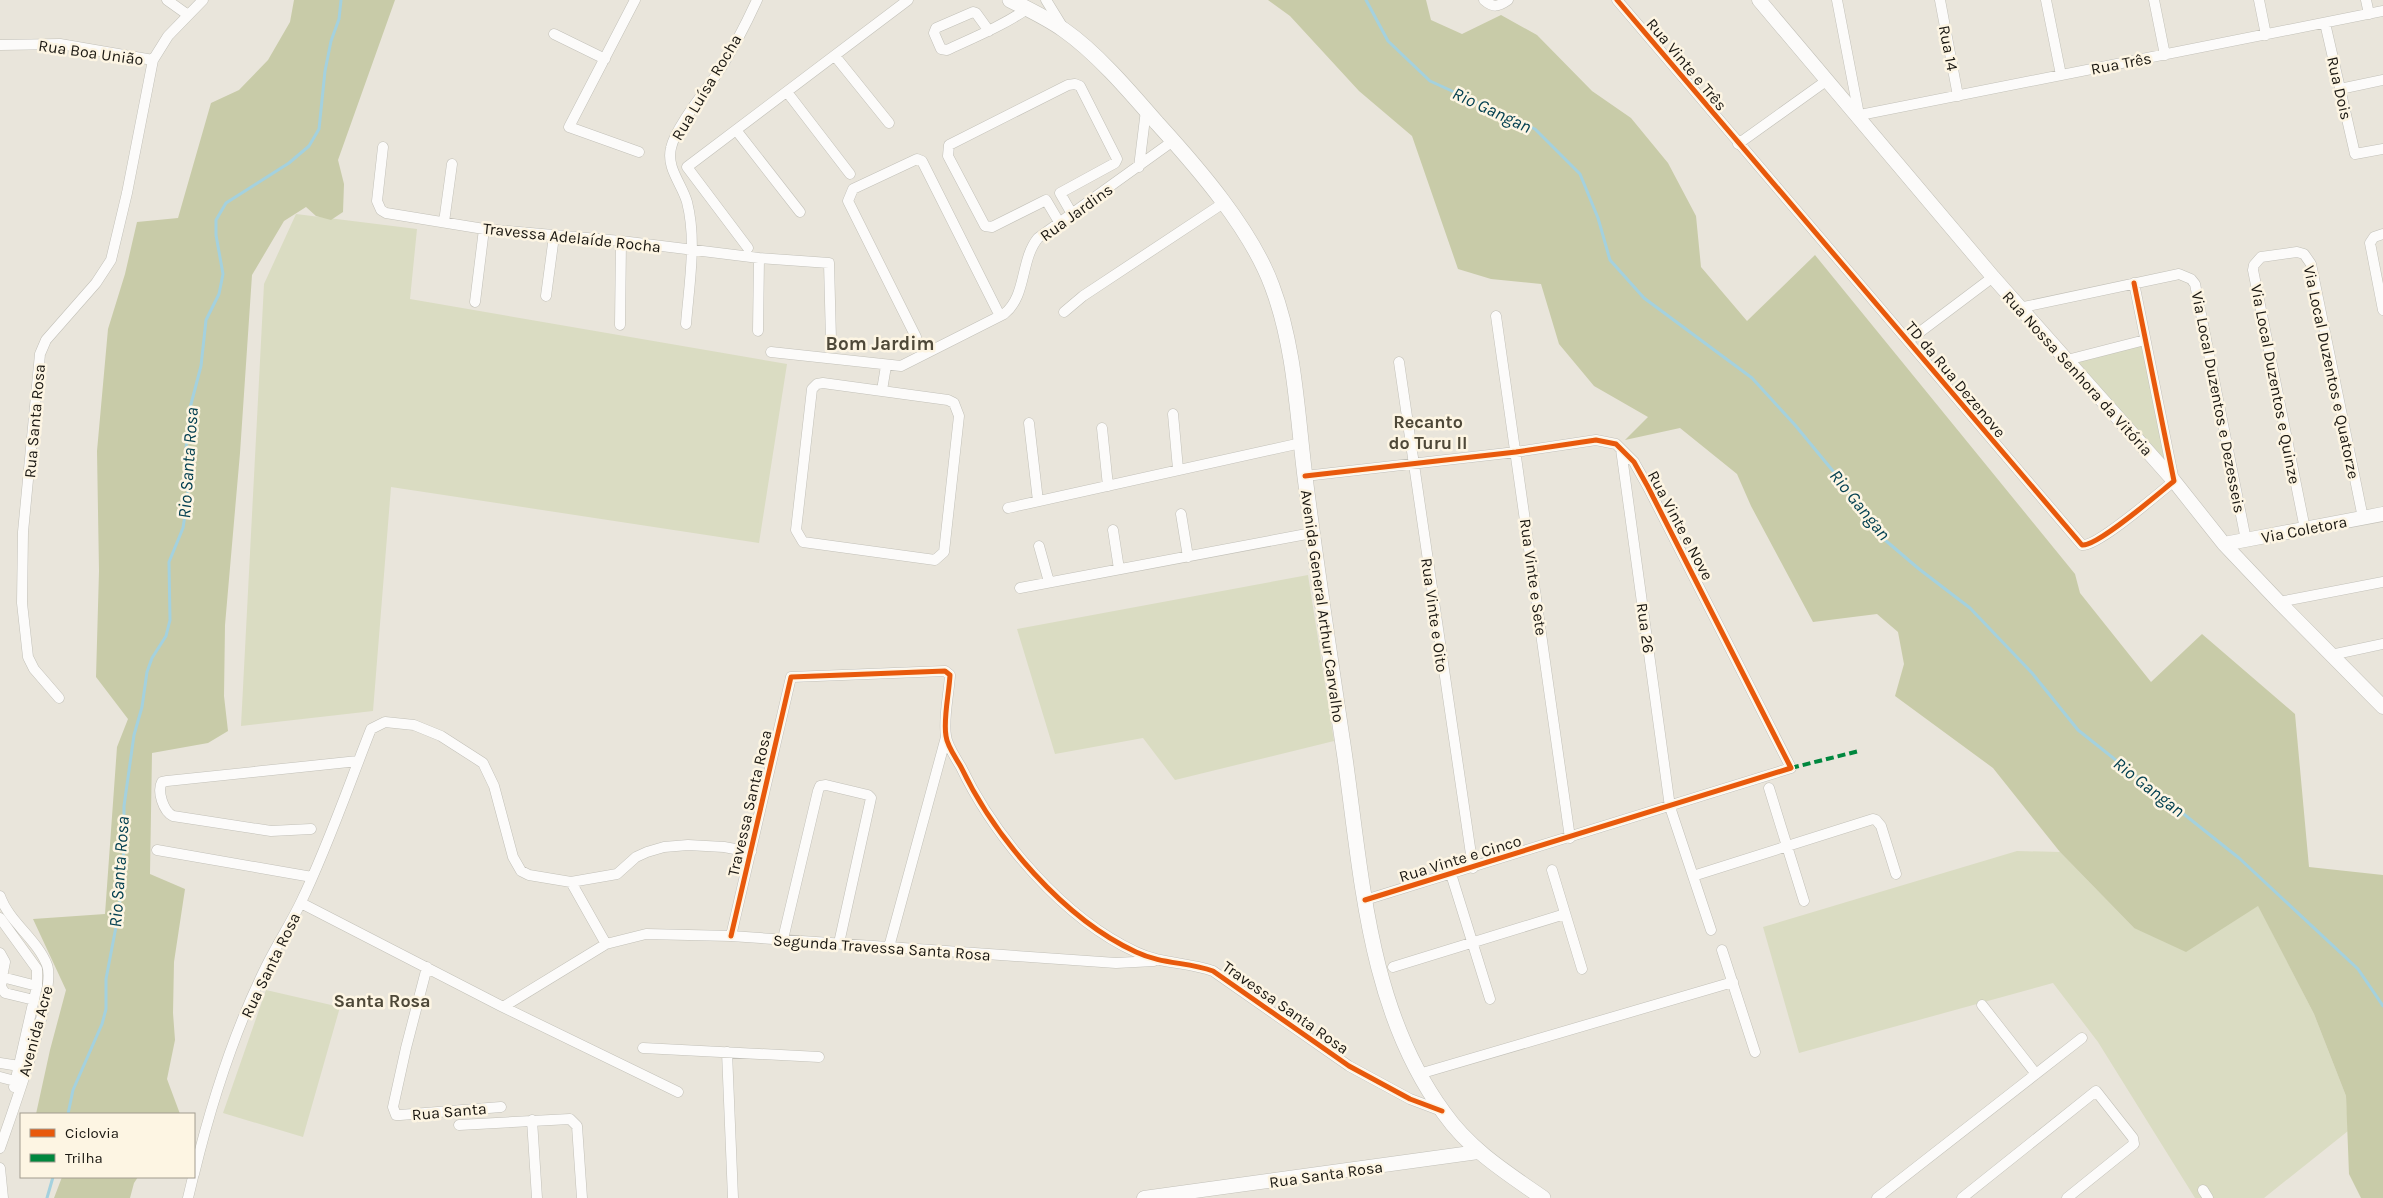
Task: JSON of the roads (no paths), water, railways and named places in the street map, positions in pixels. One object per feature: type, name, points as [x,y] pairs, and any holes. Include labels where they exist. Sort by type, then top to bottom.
[{"type":"main road","name":"Avenida General Arthur Carvalho","points":[[1010,0],[1066,31],[1091,53],[1146,110],[1173,141],[1222,204],[1260,261],[1272,287],[1290,358],[1312,533],[1365,900],[1385,995],[1394,1023],[1419,1074],[1442,1111],[1478,1152],[1543,1198]]},
{"type":"street","points":[[167,0],[188,15]]},
{"type":"street","name":"Rua Santa Rosa","points":[[58,698],[34,669],[28,657],[22,603],[23,532],[39,362],[46,340],[85,297],[105,271],[110,260],[127,193],[153,60],[168,36],[203,0]]},
{"type":"street","points":[[635,0],[569,126],[639,152]]},
{"type":"street","name":"Rua Luísa Rocha","points":[[686,324],[691,251],[687,201],[670,160],[672,143],[721,68],[757,0]]},
{"type":"street","points":[[748,248],[687,167],[908,0]]},
{"type":"street","points":[[1046,0],[1066,31]]},
{"type":"street","points":[[1484,0],[1493,7],[1497,7],[1508,0]]},
{"type":"street","name":"Rua Vinte e Três","points":[[1617,0],[1738,144]]},
{"type":"street","name":"Rua Nossa Senhora da Vitória","points":[[1759,0],[2019,308],[2174,481],[2224,544],[2383,706]]},
{"type":"street","name":"Rua Nossa Senhora da Vitória","points":[[1837,0],[1860,118]]},
{"type":"street","name":"Rua 14","points":[[1940,0],[1958,96]]},
{"type":"street","points":[[2046,0],[2061,75]]},
{"type":"street","points":[[2154,0],[2165,54]]},
{"type":"street","points":[[2259,0],[2266,34]]},
{"type":"street","points":[[2366,0],[2369,14]]},
{"type":"street","points":[[989,31],[976,13],[973,12],[936,28],[934,33],[944,50],[989,31],[1007,23],[1027,9]]},
{"type":"street","name":"Rua Três","points":[[1860,118],[1958,96],[2383,11]]},
{"type":"street","name":"Rua Dois","points":[[2326,22],[2355,154],[2383,149]]},
{"type":"street","points":[[554,34],[605,59]]},
{"type":"street","name":"Rua Boa União","points":[[0,45],[60,44],[153,60]]},
{"type":"street","points":[[835,56],[889,123]]},
{"type":"street","points":[[2340,89],[2383,80]]},
{"type":"street","points":[[1738,144],[1826,81]]},
{"type":"street","points":[[1068,85],[1080,86],[1116,159],[1114,164],[1060,193],[992,227],[985,226],[948,156],[948,148],[1068,85]]},
{"type":"street","points":[[787,92],[850,174]]},
{"type":"street","points":[[1139,167],[1146,110]]},
{"type":"street","points":[[736,130],[800,212]]},
{"type":"street","name":"Rua Jardins","points":[[771,352],[886,366],[901,366],[1000,316],[1015,303],[1035,242],[1059,222],[1139,167],[1173,141]]},
{"type":"street","name":"TD da Rua Dezenove","points":[[1738,144],[2082,545],[2091,543],[2112,529],[2174,481]]},
{"type":"street","name":"Travessa Adelaíde Rocha","points":[[383,147],[377,196],[378,206],[386,213],[484,229],[621,241],[759,258],[829,263],[831,340]]},
{"type":"street","points":[[916,337],[848,204],[848,198],[853,189],[917,159],[922,161],[1000,316]]},
{"type":"street","points":[[444,222],[452,164]]},
{"type":"street","points":[[1060,193],[1072,214]]},
{"type":"street","points":[[1046,200],[1059,222]]},
{"type":"street","points":[[1064,312],[1084,296],[1222,204]]},
{"type":"street","points":[[474,302],[484,229]]},
{"type":"street","points":[[2378,235],[2370,242],[2383,310]]},
{"type":"street","points":[[546,296],[554,236]]},
{"type":"street","points":[[620,325],[621,241]]},
{"type":"street","name":"Via Local Duzentos e Quatorze","points":[[2278,254],[2304,254],[2311,264],[2363,518]]},
{"type":"street","name":"Via Local Duzentos e Quinze","points":[[2278,254],[2261,257],[2254,265],[2254,270],[2305,529]]},
{"type":"street","points":[[758,331],[759,258]]},
{"type":"street","name":"Via Local Duzentos e Dezesseis","points":[[2134,284],[2179,274],[2185,275],[2196,284],[2246,540]]},
{"type":"street","points":[[1908,341],[1993,277]]},
{"type":"street","points":[[2019,308],[2134,284],[2174,481]]},
{"type":"street","name":"Rua Vinte e Sete","points":[[1496,316],[1570,838]]},
{"type":"street","points":[[2067,360],[2145,340]]},
{"type":"street","name":"Rua Vinte e Oito","points":[[1399,362],[1473,868]]},
{"type":"street","points":[[882,390],[886,366]]},
{"type":"street","points":[[823,383],[882,390],[948,400],[958,410],[959,416],[944,552],[935,560],[803,542],[796,530],[812,389],[817,384],[823,383]]},
{"type":"street","points":[[1173,414],[1178,469]]},
{"type":"street","points":[[1029,423],[1038,501]]},
{"type":"street","points":[[1102,428],[1108,486]]},
{"type":"street","name":"Rua Vinte e Nove","points":[[1305,476],[1413,465],[1596,440],[1616,444],[1634,462],[1648,487],[1791,768]]},
{"type":"street","points":[[1008,508],[1301,443]]},
{"type":"street","name":"Rua 26","points":[[1621,449],[1670,808],[1711,930]]},
{"type":"street","points":[[1182,514],[1188,557]]},
{"type":"street","name":"Via Coletora","points":[[2224,544],[2383,514]]},
{"type":"street","points":[[1112,530],[1119,569]]},
{"type":"street","points":[[1020,588],[1312,533]]},
{"type":"street","points":[[1039,546],[1049,582]]},
{"type":"street","points":[[2279,602],[2383,582]]},
{"type":"street","points":[[2332,655],[2383,644]]},
{"type":"street","name":"Travessa Santa Rosa","points":[[731,936],[791,677],[937,670],[948,672],[950,681],[946,737],[889,947]]},
{"type":"street","name":"Travessa Santa Rosa","points":[[358,761],[371,729],[385,722],[414,725],[440,736],[483,763],[490,773],[513,857],[521,871],[571,882],[616,874],[636,857],[664,847],[688,845],[724,847],[751,852]]},
{"type":"street","name":"Travessa Santa Rosa","points":[[946,737],[968,783],[990,819],[1028,867],[1068,905],[1113,940],[1158,961],[1193,964],[1213,970],[1349,1066],[1410,1099],[1442,1111]]},
{"type":"street","points":[[310,830],[271,832],[173,816],[165,810],[159,788],[162,782],[167,781],[358,761]]},
{"type":"street","name":"Rua Santa Rosa","points":[[195,1167],[206,1124],[237,1033],[265,970],[301,903],[358,761]]},
{"type":"street","name":"Rua Vinte e Cinco","points":[[1365,900],[1670,808],[1791,768]]},
{"type":"street","points":[[783,939],[818,791],[820,786],[826,786],[868,795],[871,798],[839,943]]},
{"type":"street","points":[[1769,788],[1804,901]]},
{"type":"street","points":[[1693,876],[1868,820],[1876,820],[1881,826],[1896,874]]},
{"type":"street","points":[[157,850],[312,877]]},
{"type":"street","points":[[1552,870],[1582,969]]},
{"type":"street","points":[[1451,874],[1490,999]]},
{"type":"street","points":[[571,882],[606,944]]},
{"type":"street","name":"Avenida Acre","points":[[0,896],[45,959],[50,980],[32,1051],[0,1147]]},
{"type":"street","points":[[301,903],[503,1007],[678,1092]]},
{"type":"street","points":[[1393,967],[1565,914]]},
{"type":"street","name":"Avenida Acre","points":[[0,918],[37,969],[38,986],[0,1147]]},
{"type":"street","name":"Segunda Travessa Santa Rosa","points":[[503,1007],[606,944],[654,934],[783,939],[1116,963],[1158,961]]},
{"type":"street","points":[[1722,950],[1755,1052]]},
{"type":"street","points":[[0,954],[5,964],[2,977],[2,986],[5,993],[34,1000]]},
{"type":"street","name":"Rua Santa","points":[[428,967],[406,1048],[393,1108],[396,1115],[501,1107]]},
{"type":"street","points":[[2,977],[38,986]]},
{"type":"street","points":[[1419,1074],[1732,982]]},
{"type":"street","points":[[1982,1005],[2036,1074]]},
{"type":"street","points":[[1876,1198],[2082,1038]]},
{"type":"street","points":[[643,1048],[819,1057]]},
{"type":"street","points":[[727,1052],[732,1198]]},
{"type":"street","points":[[0,1064],[19,1066]]},
{"type":"street","points":[[0,1078],[15,1080]]},
{"type":"street","points":[[1962,1198],[2096,1091],[2133,1138],[2134,1144],[2067,1198]]},
{"type":"street","points":[[458,1125],[566,1118],[577,1126],[582,1198]]},
{"type":"street","points":[[532,1120],[537,1198]]},
{"type":"street","name":"Rua Santa Rosa","points":[[1144,1198],[1185,1189],[1478,1152]]},
{"type":"street","points":[[0,1168],[3,1198]]},
{"type":"street","name":"Rua Santa Rosa","points":[[188,1198],[192,1178]]},
{"type":"waterway","name":"Rio Santa Rosa","points":[[68,1113],[73,1090],[102,1024],[106,1009],[106,979],[119,911],[124,848],[124,806],[134,735],[142,707],[147,672],[152,658],[166,636],[170,620],[169,562],[183,528],[188,496],[186,449],[190,408],[201,366],[206,320],[219,294],[223,274],[216,235],[216,220],[226,203],[289,163],[309,146],[319,129],[325,71],[331,41],[339,19],[341,0]]},
{"type":"waterway","name":"Rio Gangan","points":[[1366,0],[1388,41],[1430,81],[1535,129],[1580,174],[1598,218],[1610,260],[1644,298],[1752,378],[1795,425],[1842,482],[1878,534],[1919,569],[1970,608],[2032,673],[2078,730],[2239,858],[2358,969],[2383,1006]]},
{"type":"waterway","name":"Rio Santa Rosa","points":[[47,1198],[53,1178]]},
{"type":"district","name":"Bom Jardim","points":[[880,343]]},
{"type":"district","name":"Recanto do Turu II","points":[[1428,432]]},
{"type":"district","name":"Santa Rosa","points":[[382,1001]]}]
